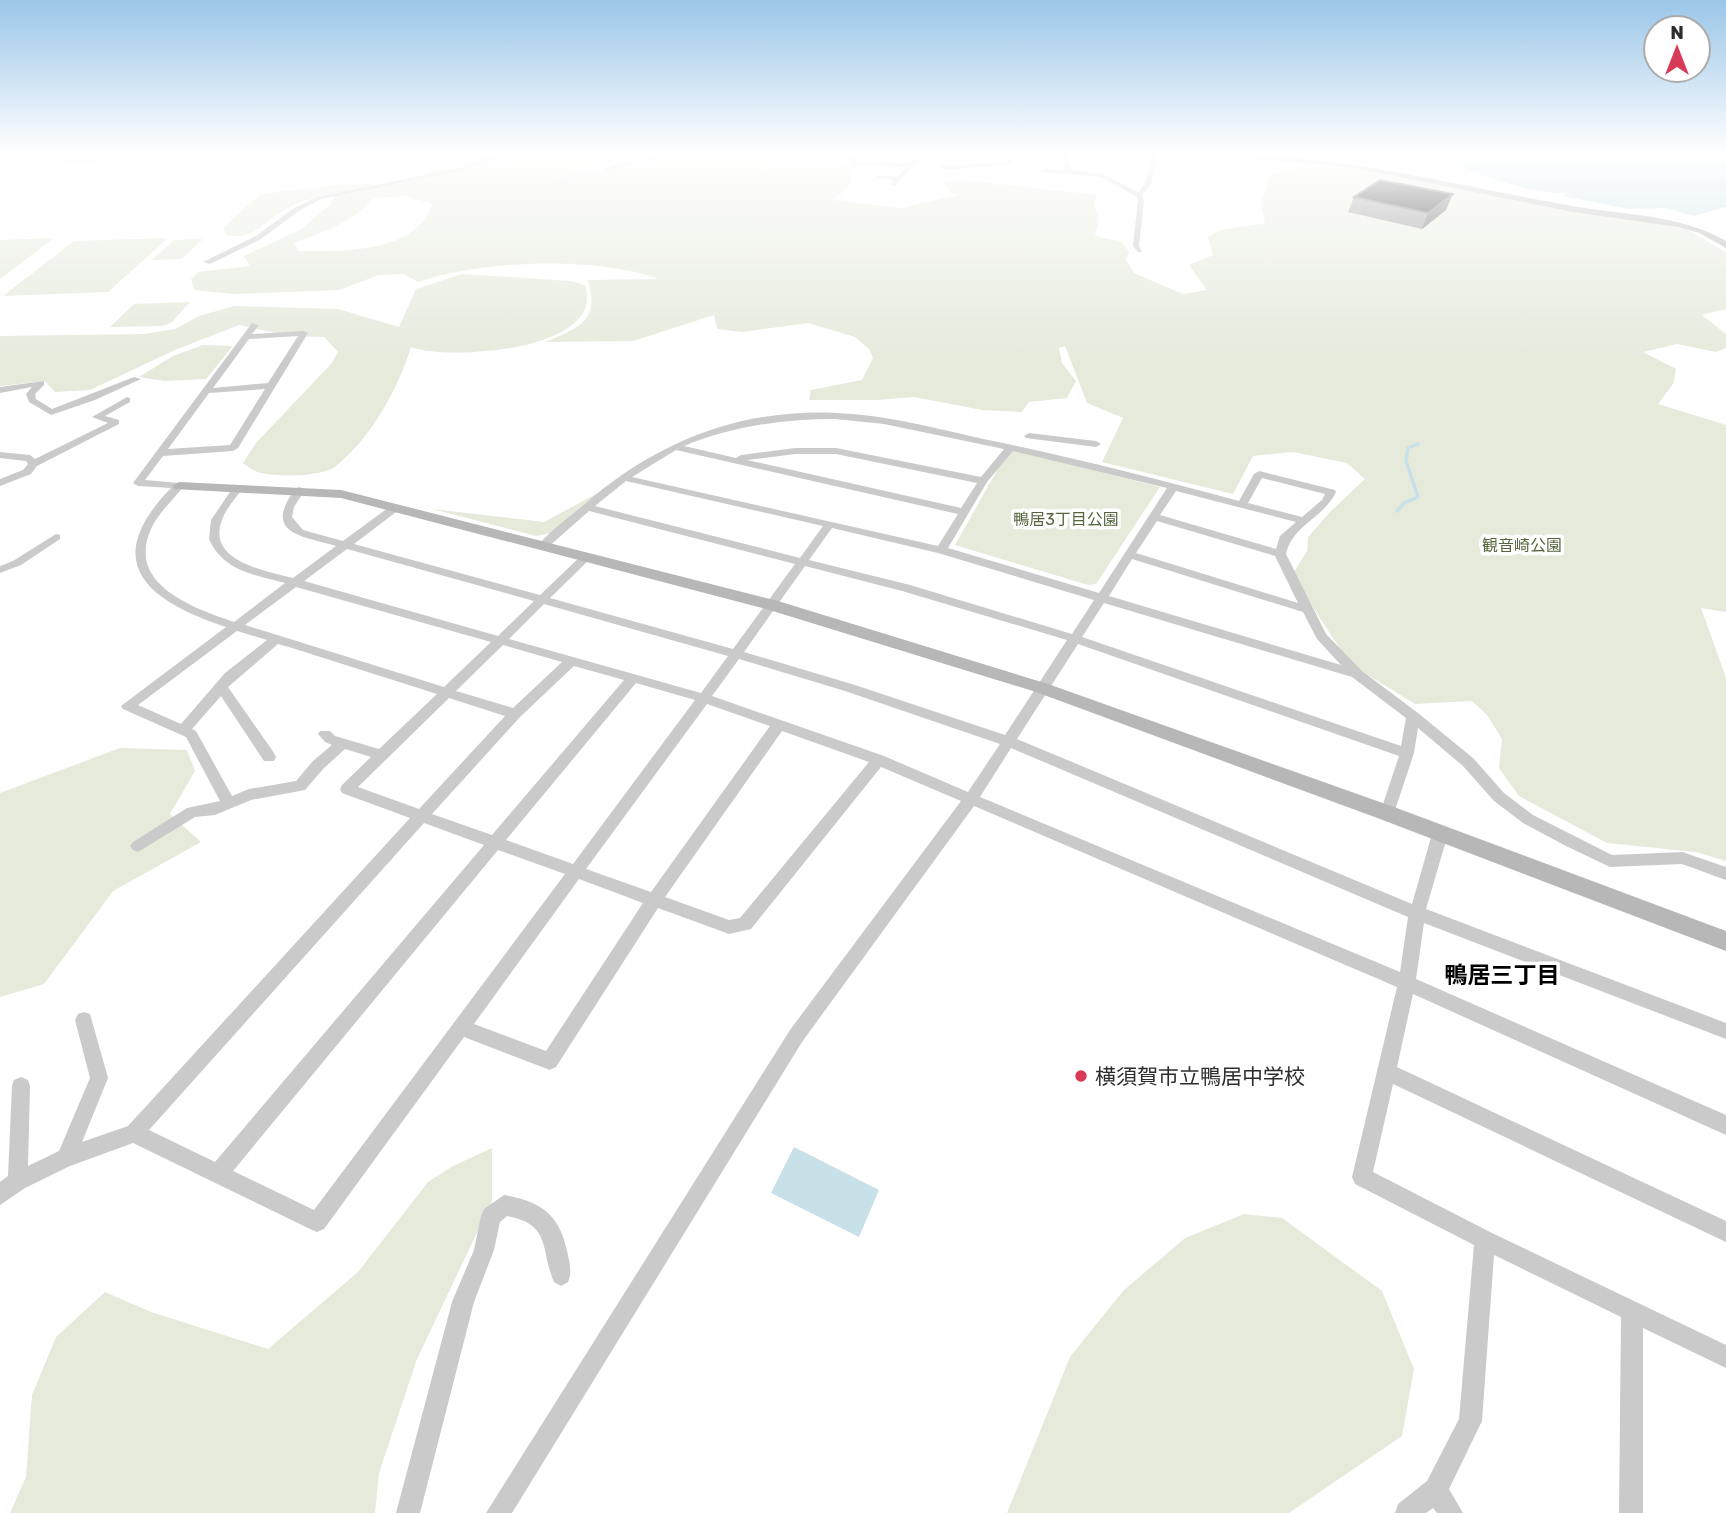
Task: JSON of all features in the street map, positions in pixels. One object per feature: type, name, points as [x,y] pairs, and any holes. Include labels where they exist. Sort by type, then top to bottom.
[{"type":"street","points":[[207,262],[255,239],[275,224]]},
{"type":"street","points":[[1138,224],[1136,246],[1140,251]]},
{"type":"street","points":[[1682,224],[1702,231],[1726,245]]},
{"type":"street","points":[[255,325],[138,483],[300,489],[341,494],[772,605],[1042,688],[1387,813],[1726,941]]},
{"type":"street","points":[[159,453],[233,448],[304,333],[245,337]]},
{"type":"street","points":[[0,390],[41,383],[30,394],[32,400],[51,412],[137,379]]},
{"type":"street","points":[[206,391],[271,386]]},
{"type":"street","points":[[0,483],[27,472],[33,464],[116,422],[97,417],[127,400]]},
{"type":"street","points":[[543,546],[642,464],[675,447],[753,422],[835,416],[884,422],[1012,447],[1301,520]]},
{"type":"street","points":[[1024,450],[1031,431],[1096,444]]},
{"type":"street","points":[[675,447],[964,512]]},
{"type":"street","points":[[941,550],[984,481],[1012,447]]},
{"type":"street","points":[[733,460],[795,451],[836,451],[984,481]]},
{"type":"street","points":[[0,456],[30,458],[33,464]]},
{"type":"street","points":[[1242,505],[1259,474],[1331,492],[1326,502],[1301,520],[1284,538],[1280,554],[1306,609],[1321,636],[1357,674],[1468,762],[1499,797],[1528,819],[1610,861],[1682,858],[1726,874]]},
{"type":"street","points":[[625,478],[941,550],[1103,596],[1357,674]]},
{"type":"street","points":[[179,486],[154,513],[146,527],[140,554],[145,572],[158,590],[177,603],[276,639],[515,714]]},
{"type":"street","points":[[498,1513],[796,1036],[971,799],[1174,486]]},
{"type":"street","points":[[237,488],[217,513],[212,527],[214,541],[223,557],[240,567],[704,698],[879,760],[1407,983],[1726,1125]]},
{"type":"street","points":[[300,489],[288,506],[286,516],[288,524],[299,532],[737,654],[850,688],[1010,742],[1417,913],[1726,1031]]},
{"type":"street","points":[[229,804],[191,734],[128,706],[396,507]]},
{"type":"street","points":[[589,508],[803,561],[1073,638],[1407,754]]},
{"type":"street","points":[[1154,517],[1280,554]]},
{"type":"street","points":[[134,1133],[219,1172],[317,1222],[737,654],[829,524]]},
{"type":"street","points":[[0,570],[17,563],[56,537]]},
{"type":"street","points":[[1130,555],[1306,609]]},
{"type":"street","points":[[586,557],[347,789],[729,927],[745,924],[879,760]]},
{"type":"street","points":[[184,730],[221,686],[276,639]]},
{"type":"street","points":[[0,1195],[18,1181],[66,1158],[134,1133],[515,714],[570,661]]},
{"type":"street","points":[[219,1172],[633,678]]},
{"type":"street","points":[[221,686],[269,757]]},
{"type":"street","points":[[1387,813],[1407,754],[1413,716]]},
{"type":"street","points":[[460,1027],[550,1061],[654,900],[779,724]]},
{"type":"street","points":[[325,734],[330,739],[382,755]]},
{"type":"street","points":[[138,846],[192,812],[215,809],[249,796],[300,786],[318,765],[343,743]]},
{"type":"street","points":[[1440,834],[1417,913],[1407,983],[1362,1177],[1726,1357]]},
{"type":"street","points":[[66,1158],[99,1078],[84,1020]]},
{"type":"street","points":[[1387,1072],[1726,1232]]},
{"type":"street","points":[[18,1181],[21,1086]]},
{"type":"street","points":[[408,1513],[463,1302],[484,1250],[491,1216],[504,1205],[522,1207],[540,1216],[556,1238],[561,1275]]},
{"type":"street","points":[[1407,1513],[1436,1490],[1470,1421],[1485,1240]]},
{"type":"street","points":[[1631,1513],[1632,1310]]},
{"type":"street","points":[[1436,1490],[1451,1513]]},
{"type":"green space","name":"観音崎公園","points":[[228,224],[265,224],[250,233],[235,236],[226,235],[223,228]]},
{"type":"green space","name":"観音崎公園","points":[[308,224],[340,224],[294,243],[299,251],[336,251],[394,241],[411,232],[419,224],[1098,224],[1095,236],[1122,242],[1129,252],[1126,260],[1134,273],[1183,294],[1207,290],[1189,265],[1213,255],[1208,237],[1220,230],[1261,224],[1679,225],[1726,252],[1726,309],[1702,315],[1726,334],[1726,348],[1716,352],[1677,344],[1643,352],[1676,369],[1673,384],[1658,404],[1726,425],[1726,612],[1701,608],[1726,678],[1726,861],[1696,852],[1607,843],[1519,796],[1499,768],[1502,739],[1487,715],[1472,701],[1415,704],[1350,664],[1292,575],[1307,551],[1308,537],[1365,479],[1347,463],[1293,452],[1253,456],[1233,494],[1102,462],[1123,418],[1087,403],[1065,346],[1059,348],[1062,363],[1076,381],[1067,398],[1029,402],[1022,412],[982,410],[914,397],[809,400],[811,390],[862,380],[873,358],[869,349],[855,337],[808,323],[742,332],[717,329],[714,315],[633,341],[545,342],[577,327],[589,314],[591,294],[588,280],[658,279],[604,267],[572,264],[505,265],[473,269],[418,282],[404,274],[379,275],[339,290],[233,294],[194,290],[191,279],[198,272],[250,266],[244,256],[300,230]]},
{"type":"green space","points":[[54,238],[0,279],[0,240]]},
{"type":"green space","points":[[168,238],[108,292],[3,296],[74,241]]},
{"type":"green space","points":[[203,239],[182,259],[152,260],[174,240]]},
{"type":"green space","points":[[462,274],[570,281],[585,285],[586,307],[573,324],[550,337],[521,346],[457,352],[411,347],[391,396],[372,427],[349,455],[336,466],[321,472],[300,475],[269,474],[256,472],[243,463],[256,443],[331,364],[338,352],[324,337],[290,336],[239,325],[175,350],[90,390],[55,392],[45,381],[0,386],[0,336],[144,334],[175,329],[199,316],[234,306],[338,309],[399,327],[416,289]]},
{"type":"green space","points":[[190,302],[171,323],[162,326],[110,327],[134,304]]},
{"type":"green space","points":[[203,345],[233,346],[206,379],[164,381],[139,377],[173,356]]},
{"type":"green space","name":"鴨居3丁目公園","points":[[1013,450],[1160,487],[1096,584],[1088,585],[955,545],[1008,451]]},
{"type":"green space","points":[[607,488],[552,533],[536,536],[432,509],[544,522]]},
{"type":"green space","points":[[120,748],[187,750],[195,771],[170,814],[201,842],[113,891],[44,984],[0,997],[0,793]]},
{"type":"green space","points":[[492,1148],[492,1201],[417,1359],[379,1473],[375,1513],[10,1513],[26,1477],[32,1395],[56,1337],[105,1292],[151,1312],[268,1349],[358,1272],[428,1182],[453,1166]]},
{"type":"green space","points":[[1244,1214],[1282,1218],[1382,1291],[1414,1369],[1402,1436],[1289,1513],[1007,1513],[1070,1357],[1123,1291],[1185,1238]]},
{"type":"water","points":[[794,1147],[879,1190],[859,1237],[771,1193]]},
{"type":"waterway","points":[[1397,511],[1404,503],[1418,497],[1406,461],[1408,448],[1418,444]]},
{"type":"place","name":"横須賀市立鴨居中学校","points":[[1081,1076]]},
{"type":"district","name":"鴨居三丁目","points":[[1502,975]]}]
